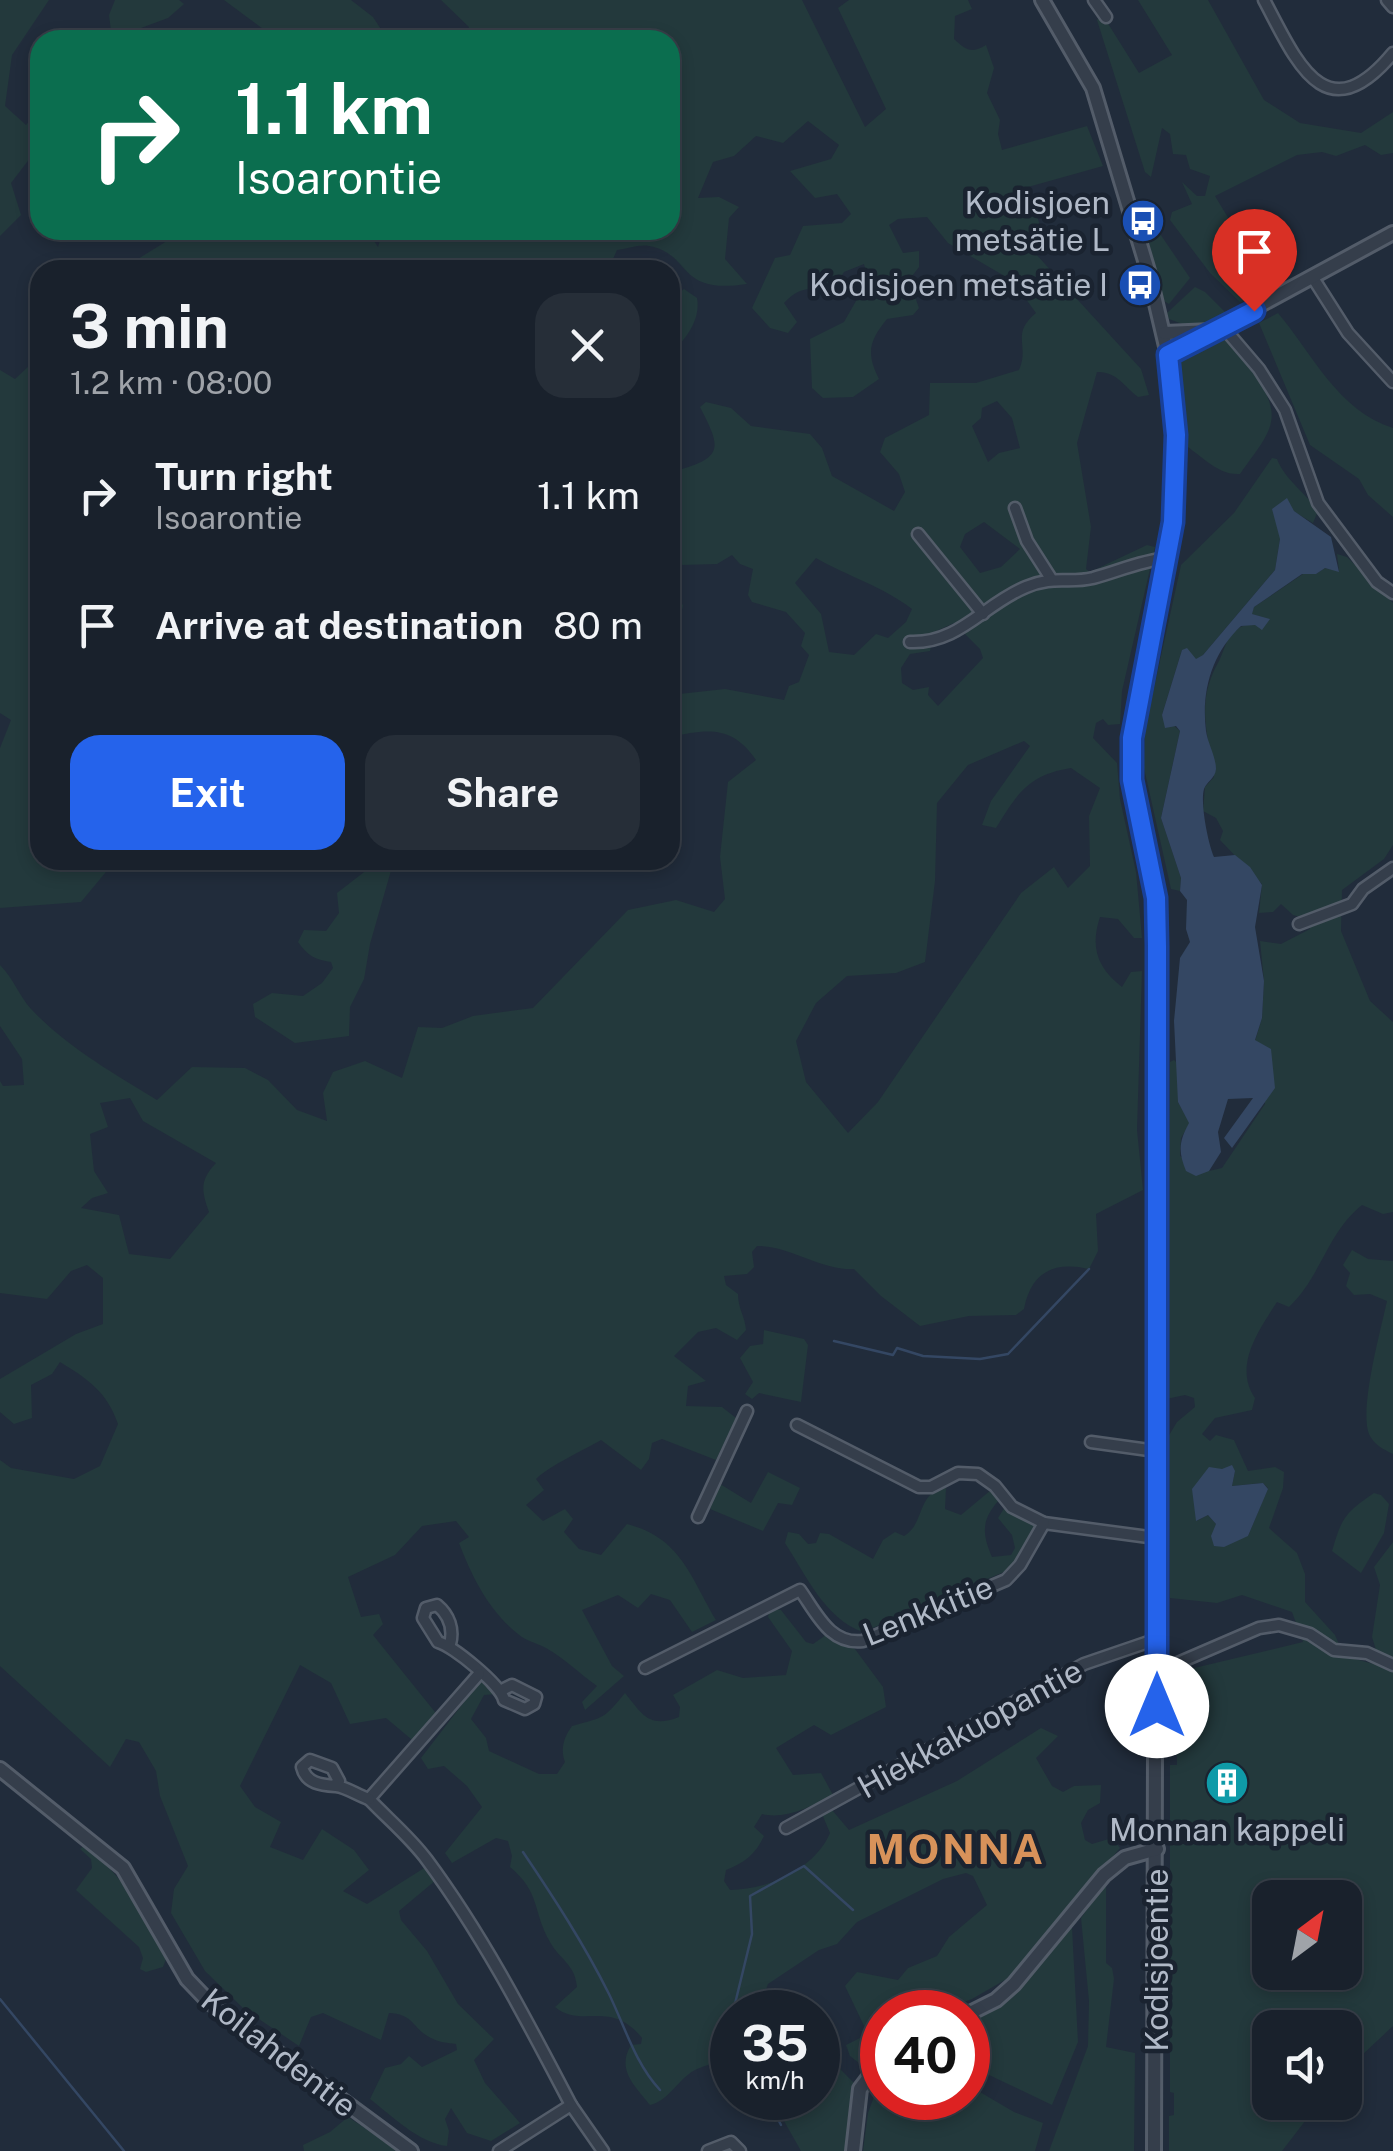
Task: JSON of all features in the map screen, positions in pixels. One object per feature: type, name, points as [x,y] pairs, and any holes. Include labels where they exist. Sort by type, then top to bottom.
[{"type":"street","name":"Kodisjoentie","points":[[1042,0],[1093,88],[1165,333],[1174,405],[1176,488],[1167,558],[1132,738],[1132,780],[1156,898],[1158,1639],[1154,2151]]},
{"type":"street","points":[[1094,0],[1106,17]]},
{"type":"street","points":[[1264,0],[1300,70],[1318,83],[1340,90],[1355,86],[1393,53]]},
{"type":"street","points":[[1387,0],[1393,7]]},
{"type":"street","points":[[1168,355],[1392,235]]},
{"type":"street","points":[[1313,278],[1348,333],[1393,382]]},
{"type":"street","points":[[1165,333],[1222,329]]},
{"type":"street","points":[[1222,329],[1259,369],[1285,410],[1318,504],[1377,582],[1393,593]]},
{"type":"street","points":[[1015,508],[1027,541],[1050,577]]},
{"type":"street","points":[[918,534],[983,614]]},
{"type":"street","points":[[910,642],[940,640],[1022,588],[1050,577],[1080,580],[1132,563],[1167,558]]},
{"type":"street","points":[[1299,924],[1352,904],[1363,889],[1393,868]]},
{"type":"street","points":[[698,1517],[746,1410]]},
{"type":"street","points":[[796,1424],[919,1487],[931,1487],[958,1473],[978,1474],[996,1486],[1012,1507],[1044,1524],[1156,1538]]},
{"type":"street","points":[[1091,1442],[1156,1451]]},
{"type":"street","name":"Lenkkitie","points":[[645,1668],[800,1590],[834,1635],[842,1641],[862,1641],[1006,1580],[1020,1565],[1044,1524]]},
{"type":"street","points":[[1157,1672],[1259,1628],[1280,1624],[1310,1634],[1334,1650],[1367,1653],[1393,1665]]},
{"type":"street","name":"Hiekkakuopantie","points":[[786,1828],[1082,1665],[1158,1639]]},
{"type":"street","points":[[450,1644],[502,1690]]},
{"type":"street","points":[[369,1800],[480,1674]]},
{"type":"street","name":"Koilahdentie","points":[[0,1769],[123,1868],[187,1978],[209,2002],[411,2151]]},
{"type":"street","points":[[334,1786],[369,1800],[426,1857],[526,2014],[571,2105],[591,2140],[603,2151]]},
{"type":"street","points":[[990,2003],[1014,1984],[1119,1862],[1157,1849]]},
{"type":"street","points":[[852,2151],[860,2090]]},
{"type":"street","points":[[498,2151],[571,2105]]},
{"type":"street","points":[[708,2151],[730,2142],[740,2151]]},
{"type":"green space","points":[[0,0],[49,0],[12,55],[5,106],[26,125],[30,121],[30,158],[11,183],[21,215],[0,236]]},
{"type":"green space","points":[[115,0],[179,0],[184,4],[168,18],[142,30],[111,30],[109,15]]},
{"type":"green space","points":[[224,0],[351,0],[373,17],[381,30],[264,30]]},
{"type":"green space","points":[[441,0],[802,0],[865,127],[886,109],[838,8],[849,0],[968,0],[972,9],[955,16],[954,39],[969,50],[986,45],[994,68],[987,93],[1000,120],[1002,150],[1087,126],[1103,166],[1028,187],[1047,248],[1034,252],[1141,369],[1149,395],[1138,397],[1115,377],[1097,372],[1077,443],[1091,527],[1086,569],[1090,572],[1147,545],[1155,547],[1122,691],[1120,724],[1108,725],[1103,719],[1096,723],[1093,738],[1117,763],[1120,799],[1136,872],[1142,938],[1134,938],[1118,919],[1100,917],[1096,947],[1101,964],[1122,987],[1131,972],[1142,971],[1137,1130],[1143,1190],[1096,1214],[1098,1251],[1089,1269],[1065,1267],[1046,1272],[1032,1286],[1024,1309],[1016,1315],[969,1316],[920,1326],[854,1269],[757,1246],[752,1252],[754,1267],[747,1274],[724,1276],[726,1285],[738,1294],[746,1330],[737,1340],[716,1328],[698,1332],[674,1356],[706,1381],[688,1386],[686,1406],[722,1407],[736,1418],[716,1460],[662,1439],[652,1443],[649,1459],[641,1470],[601,1440],[536,1479],[544,1490],[526,1505],[543,1521],[565,1509],[573,1519],[564,1532],[579,1549],[601,1555],[627,1524],[660,1539],[691,1574],[716,1620],[692,1632],[670,1600],[651,1594],[638,1608],[618,1595],[582,1610],[612,1666],[624,1676],[585,1710],[582,1702],[597,1686],[553,1652],[521,1636],[498,1615],[470,1568],[459,1543],[469,1537],[456,1521],[422,1526],[395,1555],[348,1577],[361,1617],[379,1614],[383,1624],[373,1635],[439,1717],[417,1744],[386,1718],[350,1724],[331,1683],[300,1665],[240,1786],[255,1807],[281,1822],[270,1847],[303,1860],[322,1829],[354,1850],[369,1870],[343,1891],[367,1904],[429,1865],[436,1880],[399,1911],[401,1920],[427,1951],[458,2004],[494,2039],[474,2060],[485,2083],[520,2123],[491,2141],[467,2133],[451,2108],[445,2119],[449,2131],[447,2146],[416,2134],[370,2099],[385,2068],[401,2064],[409,2056],[422,2067],[457,2050],[456,2044],[431,2038],[397,2014],[389,2013],[381,2040],[323,2013],[311,2017],[299,2046],[244,2009],[205,1971],[171,1913],[174,1889],[188,1866],[160,1796],[156,1771],[139,1742],[126,1739],[110,1767],[0,1666],[0,1460],[11,1468],[74,1479],[100,1466],[118,1424],[95,1387],[60,1362],[52,1374],[31,1385],[32,1418],[14,1424],[0,1412],[0,1379],[76,1334],[103,1324],[103,1278],[87,1265],[71,1271],[47,1299],[0,1293],[0,1081],[3,1086],[24,1085],[22,1059],[0,1026],[0,965],[31,1009],[60,1035],[157,1100],[192,1067],[245,1068],[268,1080],[297,1110],[327,1121],[323,1093],[333,1072],[365,1061],[402,1078],[418,1027],[442,1028],[473,1016],[533,1008],[628,910],[676,900],[714,912],[725,899],[720,857],[728,782],[756,760],[728,735],[696,732],[680,735],[680,694],[725,689],[784,700],[789,686],[799,682],[809,655],[801,646],[805,633],[786,612],[752,602],[748,595],[753,569],[740,564],[732,555],[717,564],[681,565],[680,570],[680,470],[704,460],[714,448],[712,431],[700,407],[706,402],[731,408],[751,426],[810,434],[822,448],[832,476],[894,511],[905,492],[899,474],[880,452],[885,438],[929,415],[930,383],[976,383],[1019,370],[1024,327],[1036,313],[1013,281],[948,243],[927,217],[898,219],[889,225],[903,253],[919,251],[919,267],[909,280],[919,308],[913,315],[887,319],[876,334],[871,354],[879,379],[853,397],[823,398],[812,388],[810,339],[844,322],[868,280],[864,264],[844,272],[833,290],[806,289],[790,297],[784,303],[797,322],[788,333],[770,328],[752,308],[775,258],[790,255],[803,226],[842,223],[851,214],[837,194],[815,198],[790,171],[831,159],[839,145],[808,121],[783,143],[756,136],[734,156],[713,162],[698,198],[719,197],[739,207],[729,218],[725,259],[747,284],[708,284],[696,279],[680,260],[645,246],[617,250],[612,260],[136,260],[169,240],[373,240],[378,247],[380,240],[680,240],[680,30],[468,30]],"holes":[[[997,401],[1012,418],[1020,448],[999,453],[988,462],[972,426],[981,418],[982,408]],[[984,522],[1020,549],[1001,567],[980,573],[960,547],[965,534]],[[816,558],[912,609],[906,622],[888,638],[876,634],[854,655],[829,652],[821,614],[795,583]],[[954,623],[980,649],[983,658],[938,706],[928,695],[929,687],[913,690],[902,683],[901,668],[910,654],[930,651],[934,632]],[[1024,741],[1030,746],[991,801],[982,825],[996,828],[1026,788],[1044,775],[1071,768],[1100,788],[1089,816],[1090,866],[1068,888],[1054,867],[1021,893],[878,1102],[848,1133],[806,1082],[796,1041],[816,1003],[847,976],[896,973],[925,962],[935,881],[937,803],[968,765]],[[130,1098],[143,1121],[216,1163],[204,1186],[209,1212],[170,1259],[129,1254],[119,1215],[81,1208],[92,1198],[108,1193],[94,1171],[90,1134],[108,1127],[100,1103]]]},
{"type":"green space","points":[[1138,0],[1208,0],[1264,100],[1300,123],[1361,133],[1393,112],[1393,153],[1381,155],[1365,145],[1336,156],[1322,152],[1297,155],[1215,196],[1268,284],[1266,291],[1257,290],[1250,300],[1240,302],[1210,273],[1170,220],[1172,212],[1192,204],[1182,182],[1197,196],[1205,196],[1210,176],[1190,169],[1186,155],[1173,154],[1170,134],[1162,128],[1151,177],[1145,172],[1097,20],[1102,14],[1139,73],[1172,55]]},
{"type":"green space","points":[[1150,219],[1190,278],[1169,304],[1164,301],[1144,224]]},
{"type":"green space","points":[[1195,287],[1228,315],[1225,319],[1188,326],[1169,319],[1167,313]]},
{"type":"green space","points":[[684,289],[697,298],[698,306],[694,321],[680,342],[680,292]]},
{"type":"green space","points":[[1278,313],[1341,395],[1374,420],[1393,428],[1393,517],[1368,495],[1359,479],[1310,445],[1259,323]]},
{"type":"green space","points":[[1220,337],[1245,360],[1263,387],[1272,413],[1267,434],[1240,474],[1223,471],[1179,441],[1176,366],[1191,348]]},
{"type":"green space","points":[[30,363],[30,870],[108,870],[81,902],[0,908],[0,748],[11,720],[0,713],[0,370],[15,379]]},
{"type":"green space","points":[[1272,458],[1277,459],[1318,511],[1313,523],[1293,511],[1280,539],[1275,570],[1203,655],[1196,660],[1182,650],[1162,715],[1180,731],[1161,818],[1181,878],[1180,891],[1171,889],[1144,768],[1145,729],[1181,565],[1234,513]]},
{"type":"green space","points":[[1337,554],[1347,557],[1393,603],[1393,845],[1384,859],[1342,890],[1341,931],[1370,1001],[1393,1022],[1393,1212],[1383,1214],[1362,1205],[1350,1216],[1300,1295],[1289,1307],[1277,1302],[1256,1336],[1247,1373],[1255,1398],[1252,1410],[1215,1418],[1202,1434],[1210,1441],[1216,1435],[1234,1440],[1248,1471],[1275,1467],[1284,1472],[1283,1488],[1269,1528],[1297,1553],[1305,1574],[1305,1602],[1335,1635],[1344,1656],[1381,1666],[1372,1637],[1380,1585],[1374,1567],[1393,1542],[1393,2026],[1362,2055],[1362,2010],[1252,2010],[1252,2120],[1306,2120],[1282,2151],[1169,2151],[1169,2116],[1174,2115],[1174,2093],[1170,2092],[1170,1765],[1177,1765],[1177,1740],[1170,1739],[1173,1687],[1169,1674],[1303,1642],[1292,1612],[1242,1595],[1217,1603],[1170,1598],[1168,1437],[1177,1422],[1195,1407],[1194,1398],[1185,1395],[1166,1399],[1170,1062],[1174,1060],[1179,1065],[1178,1102],[1190,1123],[1181,1138],[1180,1156],[1209,1171],[1222,1168],[1265,1104],[1255,1041],[1262,1018],[1264,981],[1260,941],[1281,944],[1310,929],[1307,919],[1293,915],[1281,904],[1273,912],[1259,913],[1262,884],[1220,840],[1223,831],[1216,818],[1203,811],[1205,787],[1214,777],[1205,704],[1212,676],[1231,635],[1242,626],[1269,619],[1251,614],[1254,607],[1303,574],[1316,574],[1325,568],[1339,571]],"holes":[[[1235,1471],[1232,1486],[1263,1483],[1268,1488],[1248,1536],[1216,1524],[1208,1515],[1197,1521]]]},
{"type":"green space","points":[[367,870],[391,870],[364,979],[350,1007],[349,1036],[295,1043],[255,1017],[253,1004],[272,993],[303,996],[322,983],[333,968],[331,962],[312,956],[298,942],[304,930],[326,931],[339,913],[337,893]]},
{"type":"green space","points":[[1352,1250],[1368,1259],[1393,1261],[1393,1454],[1373,1441],[1367,1422],[1372,1369],[1387,1301],[1370,1294],[1354,1295],[1346,1286],[1350,1273],[1343,1265]]},
{"type":"green space","points":[[764,1330],[804,1339],[808,1345],[801,1402],[759,1393],[752,1399],[745,1394],[753,1382],[740,1358],[750,1346],[763,1344]]},
{"type":"green space","points":[[768,1472],[800,1488],[792,1505],[778,1503],[763,1531],[710,1509],[720,1484],[751,1503]]},
{"type":"green space","points":[[946,1488],[945,1509],[961,1515],[991,1490],[999,1500],[985,1527],[992,1557],[1011,1555],[1015,1548],[1012,1535],[998,1518],[1005,1507],[1037,1524],[1016,1564],[863,1632],[827,1607],[785,1543],[788,1532],[799,1534],[808,1544],[816,1543],[820,1533],[829,1534],[873,1559],[883,1540],[895,1532],[904,1536],[916,1524],[930,1495]]},
{"type":"green space","points":[[1374,1493],[1389,1504],[1384,1533],[1361,1573],[1332,1551],[1346,1517]]},
{"type":"green space","points":[[770,1609],[781,1610],[806,1642],[813,1644],[826,1635],[855,1649],[883,1687],[886,1707],[831,1735],[814,1725],[776,1748],[793,1775],[821,1773],[833,1795],[789,1814],[762,1814],[754,1827],[764,1836],[761,1842],[749,1857],[726,1870],[724,1881],[730,1890],[759,1886],[802,1867],[830,1833],[822,1814],[832,1810],[849,1830],[957,1781],[1041,1728],[1058,1736],[1036,1758],[1052,1786],[1063,1792],[1074,1786],[1101,1785],[1100,1803],[1088,1810],[1081,1823],[1085,1840],[1092,1844],[1112,1838],[1120,1848],[1017,1973],[988,1990],[860,1990],[860,2017],[845,1986],[857,1972],[898,1980],[908,1968],[937,1956],[949,1937],[987,1905],[973,1876],[966,1873],[943,1879],[857,1922],[837,1944],[819,1950],[768,1984],[766,1990],[710,1990],[710,2064],[695,2070],[663,2099],[650,2105],[626,2070],[631,2045],[641,2044],[642,2038],[619,2020],[575,2016],[555,2007],[577,1987],[576,1979],[544,1931],[527,1885],[510,1867],[508,1841],[496,1838],[452,1863],[445,1853],[482,1807],[467,1786],[444,1766],[428,1769],[421,1758],[481,1680],[491,1682],[497,1694],[484,1695],[471,1719],[486,1738],[489,1751],[539,1774],[557,1774],[565,1762],[564,1743],[572,1726],[602,1716],[625,1693],[647,1717],[669,1720],[679,1717],[680,1707],[673,1695],[717,1670],[743,1678],[786,1675],[792,1651],[768,1617]]},
{"type":"green space","points":[[85,1845],[111,1869],[142,1912],[166,1959],[163,1967],[146,1972],[140,1969],[143,1958],[139,1947],[76,1890],[92,1868],[91,1859],[80,1849]]},
{"type":"green space","points":[[1106,1883],[1106,1963],[1112,1968],[1114,1979],[1106,2047],[1135,2053],[1134,2151],[1049,2151],[1088,2046],[1089,2001],[1081,1918]]},
{"type":"green space","points":[[1072,1927],[1078,2042],[1052,2105],[990,2075],[990,2007],[1037,1967]]},
{"type":"green space","points":[[860,2038],[860,2064],[850,2056],[846,2045]]},
{"type":"green space","points":[[840,2069],[856,2085],[847,2151],[801,2151],[783,2120],[840,2120]]},
{"type":"green space","points":[[990,2098],[1043,2123],[1035,2151],[863,2151],[867,2120],[990,2120]]},
{"type":"green space","points":[[348,2117],[400,2151],[304,2151],[303,2145],[330,2132]]},
{"type":"water","points":[[1287,498],[1294,511],[1331,537],[1339,572],[1325,568],[1316,574],[1302,574],[1254,607],[1252,614],[1270,619],[1262,630],[1255,625],[1241,626],[1223,648],[1207,687],[1206,731],[1216,769],[1203,795],[1214,857],[1235,855],[1250,867],[1262,885],[1255,927],[1264,981],[1262,1018],[1255,1040],[1271,1049],[1275,1088],[1232,1148],[1224,1138],[1253,1098],[1228,1099],[1218,1132],[1221,1152],[1209,1171],[1196,1176],[1186,1171],[1181,1152],[1189,1123],[1178,1102],[1174,1021],[1180,958],[1190,942],[1186,929],[1187,900],[1180,891],[1181,878],[1161,818],[1180,731],[1176,726],[1165,728],[1162,715],[1182,650],[1187,648],[1196,659],[1203,655],[1275,570],[1280,539],[1272,509]]},
{"type":"water","points":[[1232,1465],[1232,1486],[1263,1483],[1268,1489],[1248,1536],[1224,1547],[1214,1546],[1211,1536],[1216,1524],[1208,1515],[1196,1521],[1192,1489],[1209,1467],[1222,1469]]},
{"type":"waterway","points":[[834,1341],[893,1355],[897,1348],[923,1356],[980,1359],[1008,1354],[1089,1269]]},
{"type":"waterway","points":[[523,1852],[589,1957],[637,2056],[660,2090]]},
{"type":"waterway","points":[[738,1990],[752,1934],[750,1896],[804,1866],[853,1910]]},
{"type":"waterway","points":[[0,1999],[124,2151]]},
{"type":"waterway","points":[[778,2120],[781,2125]]},
{"type":"place","name":"Kodisjoen metsätie L","points":[[1143,221]]},
{"type":"place","name":"Kodisjoen metsätie I","points":[[1140,285]]},
{"type":"place","name":"Monnan kappeli","points":[[1227,1783]]},
{"type":"district","name":"MONNA","points":[[956,1849]]},
{"type":"route","points":[[1157,1706],[1156,898],[1132,780],[1132,738],[1173,522],[1176,435],[1168,355],[1254,311]]}]
